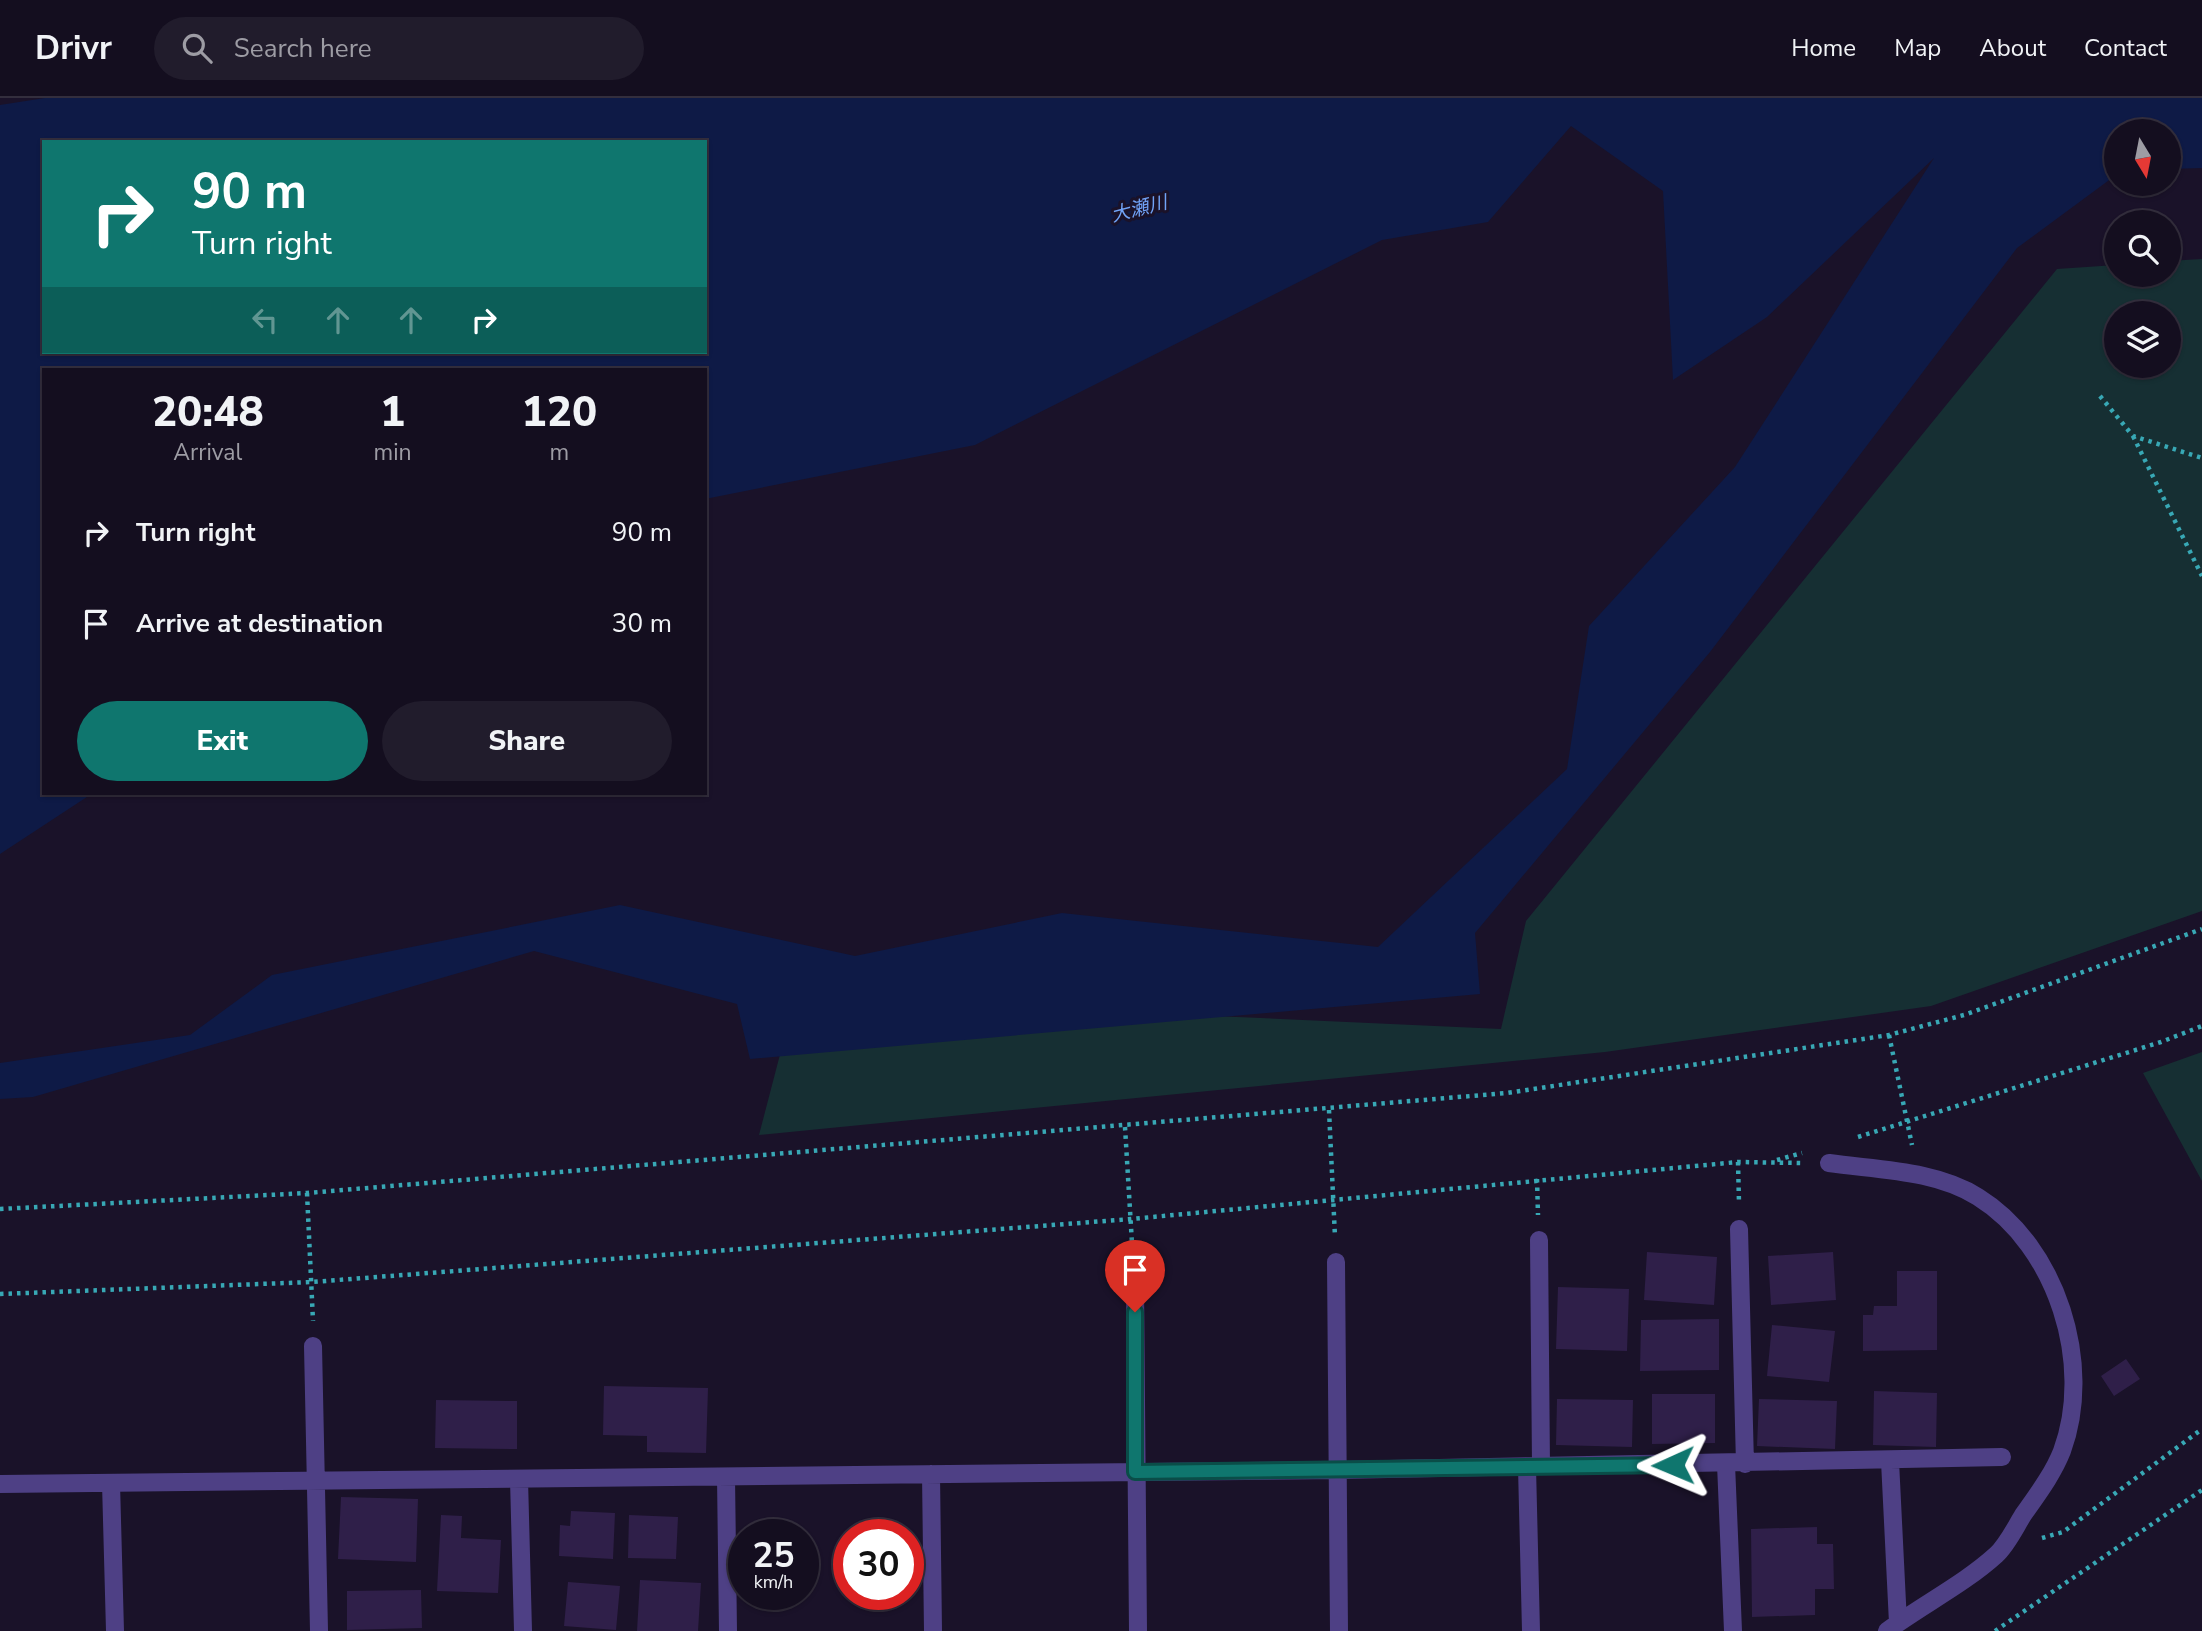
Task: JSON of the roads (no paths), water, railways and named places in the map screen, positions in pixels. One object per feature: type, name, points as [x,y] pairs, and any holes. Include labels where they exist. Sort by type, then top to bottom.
[{"type":"street","points":[[1829,1163],[1937,1179],[1978,1196],[2016,1227],[2046,1268],[2064,1317],[2072,1372],[2069,1419],[2061,1452],[1997,1554],[1893,1627]]},
{"type":"street","points":[[1739,1229],[1745,1464]]},
{"type":"street","points":[[1531,1631],[1539,1240]]},
{"type":"street","points":[[1336,1262],[1339,1631]]},
{"type":"street","points":[[1135,1285],[1138,1631]]},
{"type":"street","points":[[313,1346],[319,1631]]},
{"type":"street","points":[[0,1484],[1338,1470],[2001,1457]]},
{"type":"street","points":[[1889,1461],[1893,1627]]},
{"type":"street","points":[[1726,1464],[1733,1631]]},
{"type":"street","points":[[931,1474],[933,1631]]},
{"type":"street","points":[[726,1477],[728,1631]]},
{"type":"street","points":[[519,1479],[523,1631]]},
{"type":"street","points":[[111,1483],[115,1631]]},
{"type":"water","name":"大瀬川","points":[[45,98],[2202,98],[2202,168],[2181,169],[2181,119],[2104,119],[2104,184],[2017,248],[1710,652],[1475,933],[1480,994],[750,1059],[737,1004],[534,951],[33,1097],[0,1099],[0,1063],[190,1035],[272,975],[620,905],[855,956],[1062,913],[1378,947],[1567,769],[1589,626],[1735,467],[1934,158],[1767,317],[1673,380],[1663,191],[1571,126],[1488,222],[1382,240],[975,445],[707,499],[707,368],[42,368],[42,795],[90,795],[0,854],[0,105]]}]
